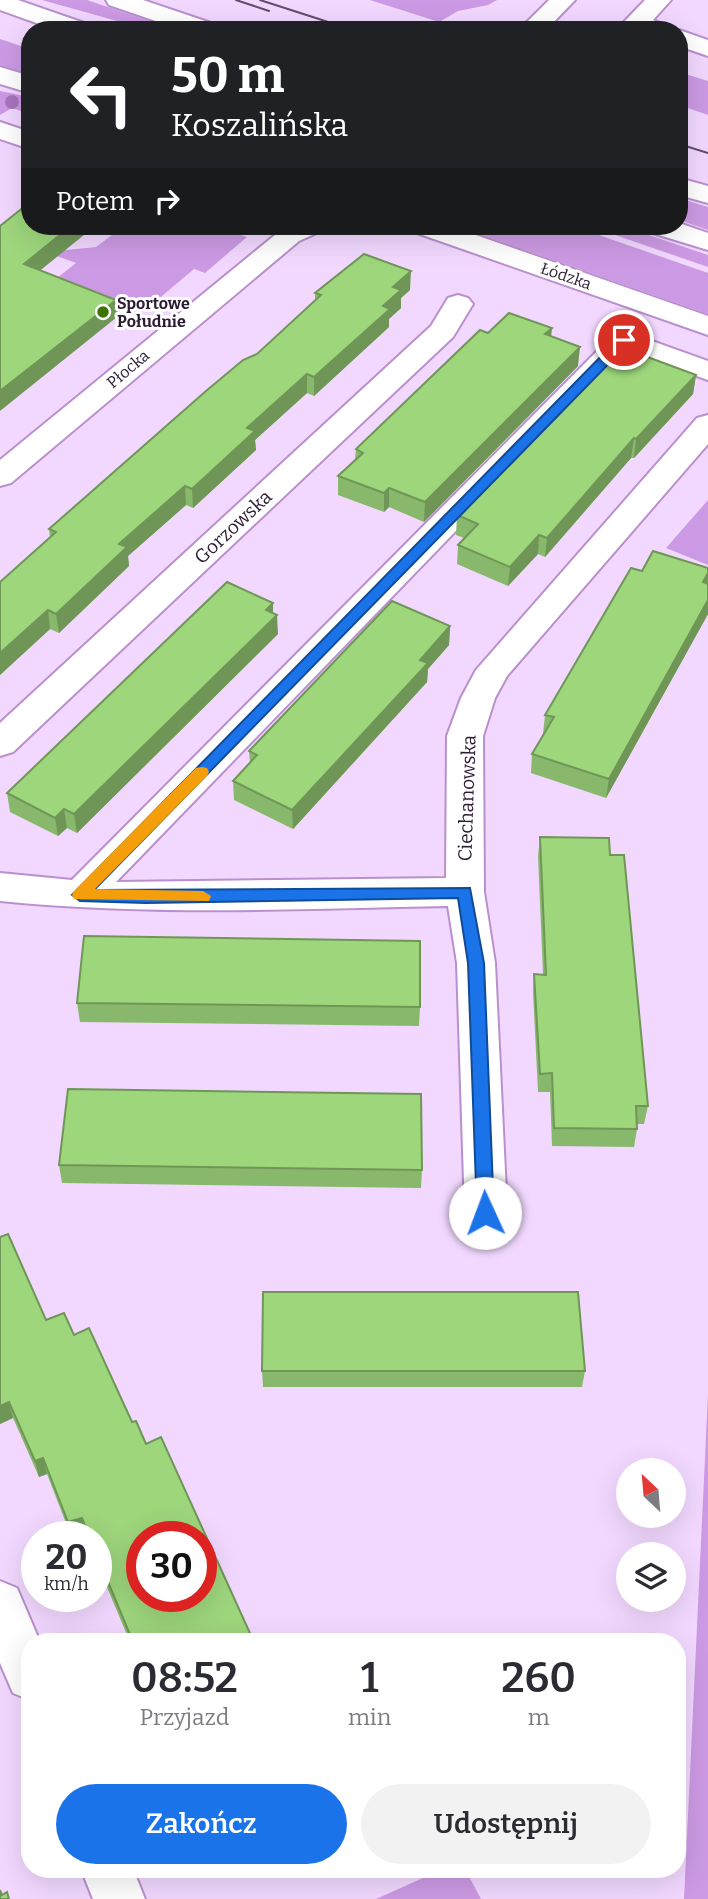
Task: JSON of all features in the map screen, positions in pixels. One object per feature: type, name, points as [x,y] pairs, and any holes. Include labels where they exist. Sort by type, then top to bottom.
[{"type":"street","points":[[118,0],[181,21]]},
{"type":"street","points":[[541,21],[563,0]]},
{"type":"street","points":[[638,21],[659,0]]},
{"type":"street","points":[[0,2],[55,21]]},
{"type":"street","points":[[688,41],[708,48]]},
{"type":"street","points":[[0,75],[21,82]]},
{"type":"street","points":[[0,130],[21,138]]},
{"type":"street","points":[[688,189],[708,195]]},
{"type":"street","name":"Płocka","points":[[0,476],[290,235]]},
{"type":"street","name":"Łódzka","points":[[450,235],[708,326]]},
{"type":"street","points":[[685,235],[708,243]]},
{"type":"street","name":"Gorzowska","points":[[0,743],[443,331],[458,304]]},
{"type":"street","points":[[80,895],[624,340],[708,371]]},
{"type":"street","name":"Ciechanowska","points":[[485,1213],[476,963],[465,892],[466,736],[478,698],[493,670],[708,425]]},
{"type":"street","points":[[0,887],[80,895],[146,897],[465,892]]},
{"type":"street","points":[[0,1604],[21,1654]]},
{"type":"street","points":[[111,1878],[120,1899]]},
{"type":"shaded area","points":[[42,0],[87,0],[149,21],[117,21]]},
{"type":"shaded area","points":[[370,0],[497,0],[488,5],[458,11],[436,21]]},
{"type":"shaded area","points":[[0,39],[21,46],[21,72],[0,65]]},
{"type":"shaded area","points":[[688,75],[708,81],[708,115],[688,108]]},
{"type":"shaded area","points":[[0,91],[21,95],[21,111],[12,108],[0,115]]},
{"type":"shaded area","points":[[688,201],[708,207],[708,230],[688,223]]},
{"type":"shaded area","points":[[112,235],[247,237],[205,273],[194,269],[137,317],[122,311],[115,317],[0,323],[76,263],[46,252],[96,247]]},
{"type":"shaded area","points":[[482,235],[599,235],[708,273],[708,314]]},
{"type":"shaded area","points":[[615,235],[649,235],[708,255],[708,267]]},
{"type":"shaded area","points":[[708,500],[708,565],[666,548]]},
{"type":"shaded area","points":[[708,1395],[708,1899],[684,1899]]},
{"type":"shaded area","points":[[423,1878],[470,1878],[481,1899],[376,1899]]},
{"type":"building","points":[[21,209],[21,235],[60,235],[24,264],[116,300],[0,391],[0,226]]},
{"type":"building","points":[[364,254],[411,271],[393,287],[401,290],[383,306],[390,309],[314,377],[307,374],[247,428],[255,431],[192,489],[185,486],[119,544],[127,547],[56,614],[48,610],[0,653],[0,582],[56,532],[49,529],[206,391],[243,360],[257,354],[321,295],[315,293]]},
{"type":"building","points":[[509,313],[552,328],[545,334],[580,347],[425,502],[389,488],[384,493],[338,476],[363,453],[356,449],[480,330],[488,333]]},
{"type":"building","points":[[634,352],[696,375],[636,439],[634,438],[547,538],[539,535],[510,567],[458,545],[478,524],[457,515],[610,359],[623,364]]},
{"type":"building","points":[[653,551],[708,568],[703,582],[708,584],[708,600],[609,779],[532,754],[554,717],[545,715],[631,568],[642,571]]},
{"type":"building","points":[[227,582],[273,603],[266,610],[277,615],[74,814],[64,809],[55,818],[7,793]]},
{"type":"building","points":[[392,601],[450,626],[420,660],[428,663],[292,810],[233,781],[257,755],[249,751]]},
{"type":"building","points":[[540,837],[609,838],[610,855],[624,855],[648,1106],[636,1106],[637,1129],[554,1128],[552,1073],[540,1074],[534,974],[546,975]]},
{"type":"building","points":[[84,936],[420,941],[420,1007],[77,1003]]},
{"type":"building","points":[[68,1089],[421,1094],[422,1170],[59,1165]]},
{"type":"building","points":[[8,1234],[46,1320],[64,1313],[74,1335],[89,1328],[132,1422],[136,1421],[146,1444],[161,1437],[199,1521],[126,1521],[126,1612],[217,1612],[217,1560],[250,1633],[129,1633],[112,1591],[112,1521],[83,1521],[82,1518],[68,1521],[43,1458],[35,1461],[9,1402],[0,1406],[0,1237]]},
{"type":"building","points":[[263,1292],[578,1292],[585,1371],[262,1371]]},
{"type":"building","points":[[0,1890],[2,1895],[7,1892],[9,1899],[0,1899]]},
{"type":"tram line","points":[[236,0],[269,11]]},
{"type":"tram line","points":[[260,0],[325,21]]},
{"type":"tram line","points":[[688,147],[708,153]]},
{"type":"slow traffic","points":[[202,772],[80,895],[203,896]]},
{"type":"place","name":"Sportowe Południe","points":[[103,312]]},
{"type":"route","points":[[485,1213],[476,963],[465,892],[146,897],[80,895],[624,340]]}]
